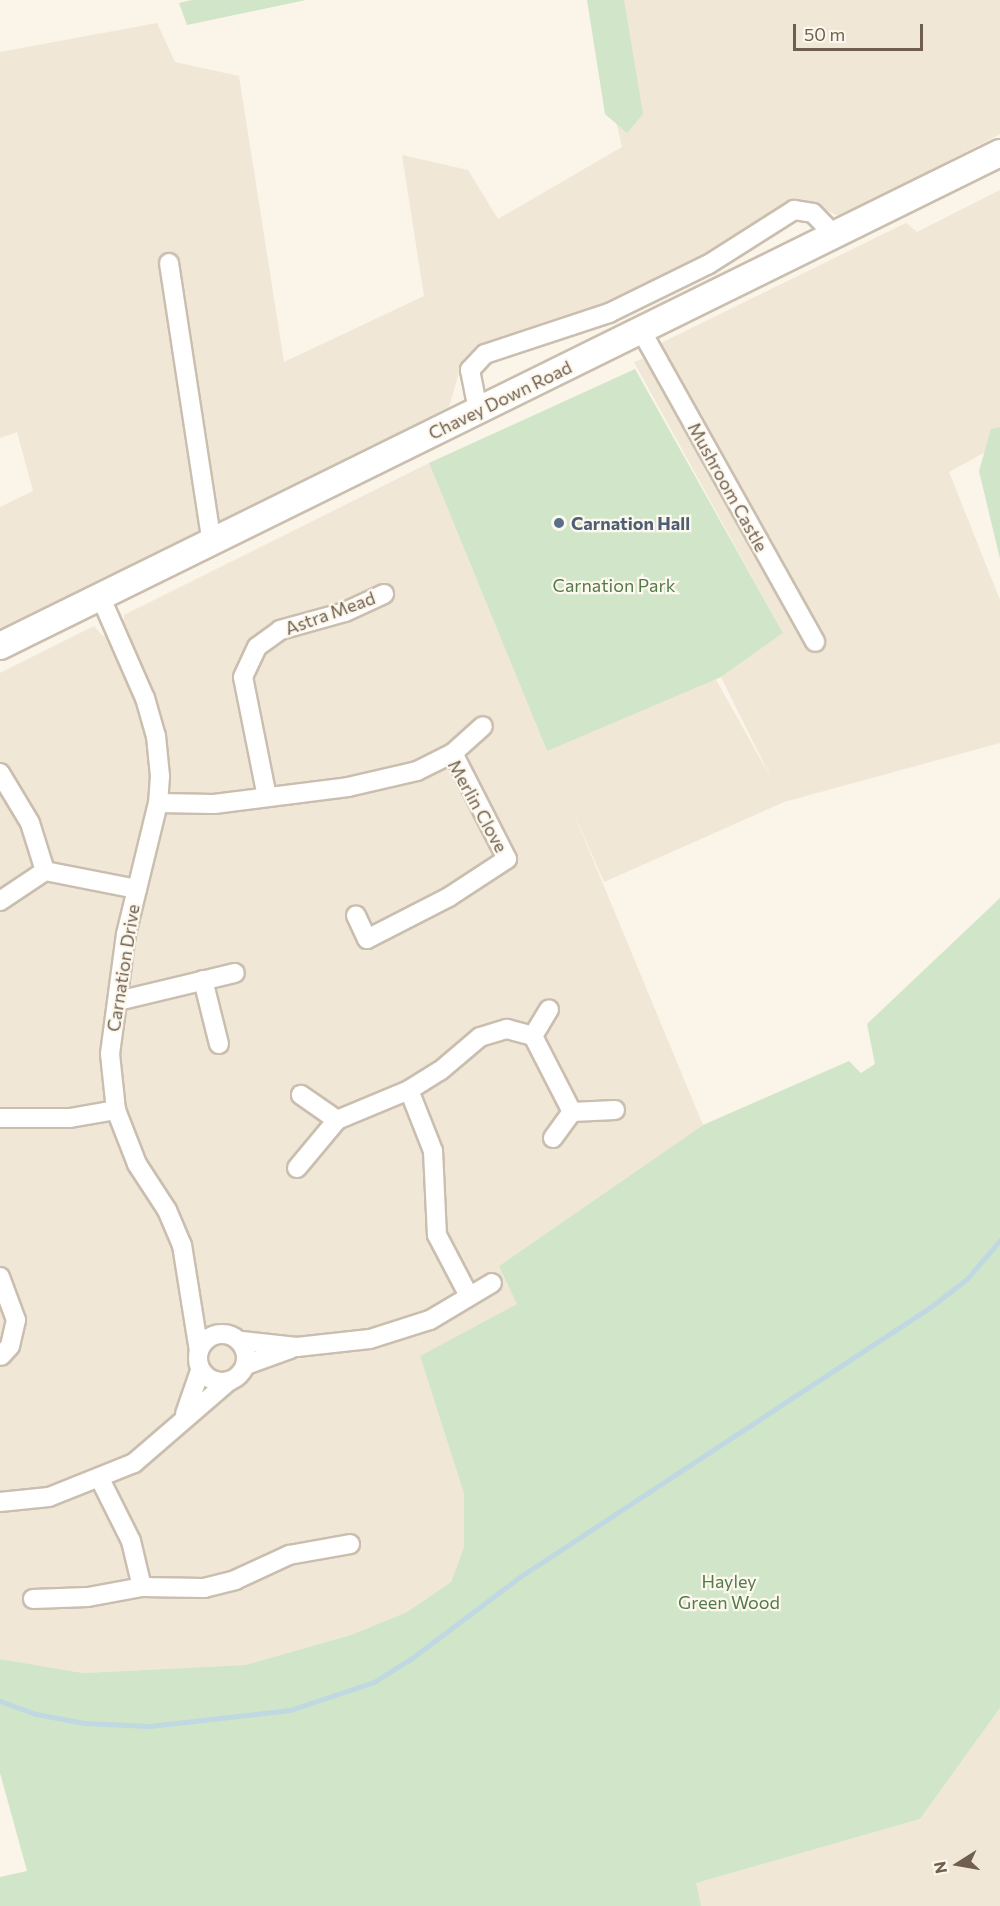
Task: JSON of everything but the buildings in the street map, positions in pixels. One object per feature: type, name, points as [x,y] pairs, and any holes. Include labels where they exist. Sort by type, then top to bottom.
[{"type":"main road","name":"Chavey Down Road","points":[[0,646],[212,545],[478,411],[836,237],[1000,153]]},
{"type":"street","points":[[478,411],[470,370],[485,354],[609,313],[709,264],[794,210],[813,213],[836,237]]},
{"type":"street","points":[[169,263],[212,545]]},
{"type":"street","name":"Mushroom Castle","points":[[642,333],[815,642]]},
{"type":"street","name":"Astra Mead","points":[[267,797],[243,677],[256,647],[280,630],[345,612],[384,594]]},
{"type":"street","name":"Carnation Drive","points":[[101,598],[135,670],[156,736],[158,803],[126,934],[110,1054],[116,1110],[137,1164],[167,1210],[182,1245],[193,1298],[200,1371],[182,1421]]},
{"type":"street","points":[[453,753],[483,726]]},
{"type":"street","name":"Merlin Clove","points":[[158,803],[214,804],[348,787],[417,771],[453,753],[507,859],[449,897],[367,939],[356,915]]},
{"type":"street","points":[[0,773],[30,823],[45,871]]},
{"type":"street","points":[[0,901],[45,871],[137,890]]},
{"type":"street","points":[[118,1001],[235,973]]},
{"type":"street","points":[[203,980],[219,1044]]},
{"type":"street","points":[[533,1036],[549,1009]]},
{"type":"street","points":[[297,1168],[337,1120],[409,1090],[440,1071],[480,1037],[507,1029],[533,1036],[572,1112]]},
{"type":"street","points":[[409,1090],[433,1151],[437,1236],[469,1296]]},
{"type":"street","points":[[301,1095],[337,1120]]},
{"type":"street","points":[[0,1118],[70,1118],[116,1110]]},
{"type":"street","points":[[572,1112],[615,1110]]},
{"type":"street","points":[[553,1138],[572,1112]]},
{"type":"street","points":[[0,1277],[16,1320],[10,1346],[1,1356]]},
{"type":"street","points":[[238,1339],[246,1365],[297,1347],[370,1339],[430,1320],[492,1283]]},
{"type":"street","name":"Carnation Drive","points":[[193,1298],[211,1326],[238,1339]]},
{"type":"street","points":[[199,1351],[213,1337],[297,1347]]},
{"type":"street","name":"Carnation Drive","points":[[0,1502],[49,1497],[100,1479],[134,1463],[229,1381],[241,1374],[246,1365]]},
{"type":"street","points":[[200,1371],[214,1381],[229,1381]]},
{"type":"street","points":[[100,1479],[131,1541],[142,1587]]},
{"type":"street","points":[[33,1599],[88,1597],[142,1587],[204,1588],[235,1580],[289,1554],[350,1544]]},
{"type":"shaded area","points":[[588,0],[1000,0],[1000,134],[841,217],[810,203],[779,206],[698,260],[584,316],[476,350],[460,369],[449,407],[214,528],[199,511],[201,534],[0,630],[0,507],[33,491],[17,432],[0,438],[0,52],[157,23],[175,62],[239,76],[284,362],[424,296],[402,155],[468,170],[498,219],[622,147]]},
{"type":"shaded area","points":[[1000,190],[1000,444],[949,472],[1000,600],[1000,743],[784,802],[604,882],[569,802],[703,1125],[499,1266],[518,1304],[420,1356],[464,1494],[464,1547],[451,1582],[407,1612],[351,1635],[245,1665],[83,1673],[0,1659],[0,673],[94,626],[103,636],[124,630],[124,615],[429,463],[547,751],[709,667],[772,780],[721,677],[783,633],[634,362],[658,353],[661,343],[906,223],[917,232]]},
{"type":"shaded area","points":[[1000,1708],[1000,1906],[701,1906],[695,1883],[920,1819]]},
{"type":"green space","points":[[192,0],[306,0],[187,25],[179,3]]},
{"type":"green space","points":[[587,0],[624,0],[643,114],[627,133],[605,114]]},
{"type":"green space","name":"Carnation Park","points":[[635,369],[783,633],[721,677],[547,751],[429,463]]},
{"type":"green space","points":[[1000,427],[1000,559],[979,471],[991,429]]},
{"type":"green space","name":"Hayley Green Wood","points":[[1000,898],[1000,1708],[920,1819],[696,1883],[701,1906],[0,1906],[0,1877],[27,1871],[0,1773],[0,1659],[83,1673],[245,1665],[351,1635],[407,1612],[451,1582],[464,1547],[464,1494],[420,1356],[517,1304],[499,1266],[703,1125],[849,1061],[861,1073],[875,1064],[867,1024]]},
{"type":"waterway","points":[[0,1701],[36,1714],[84,1723],[150,1726],[290,1710],[374,1682],[412,1658],[518,1578],[925,1311],[967,1279],[1000,1240]]},
{"type":"place","name":"Carnation Hall","points":[[559,523]]}]
